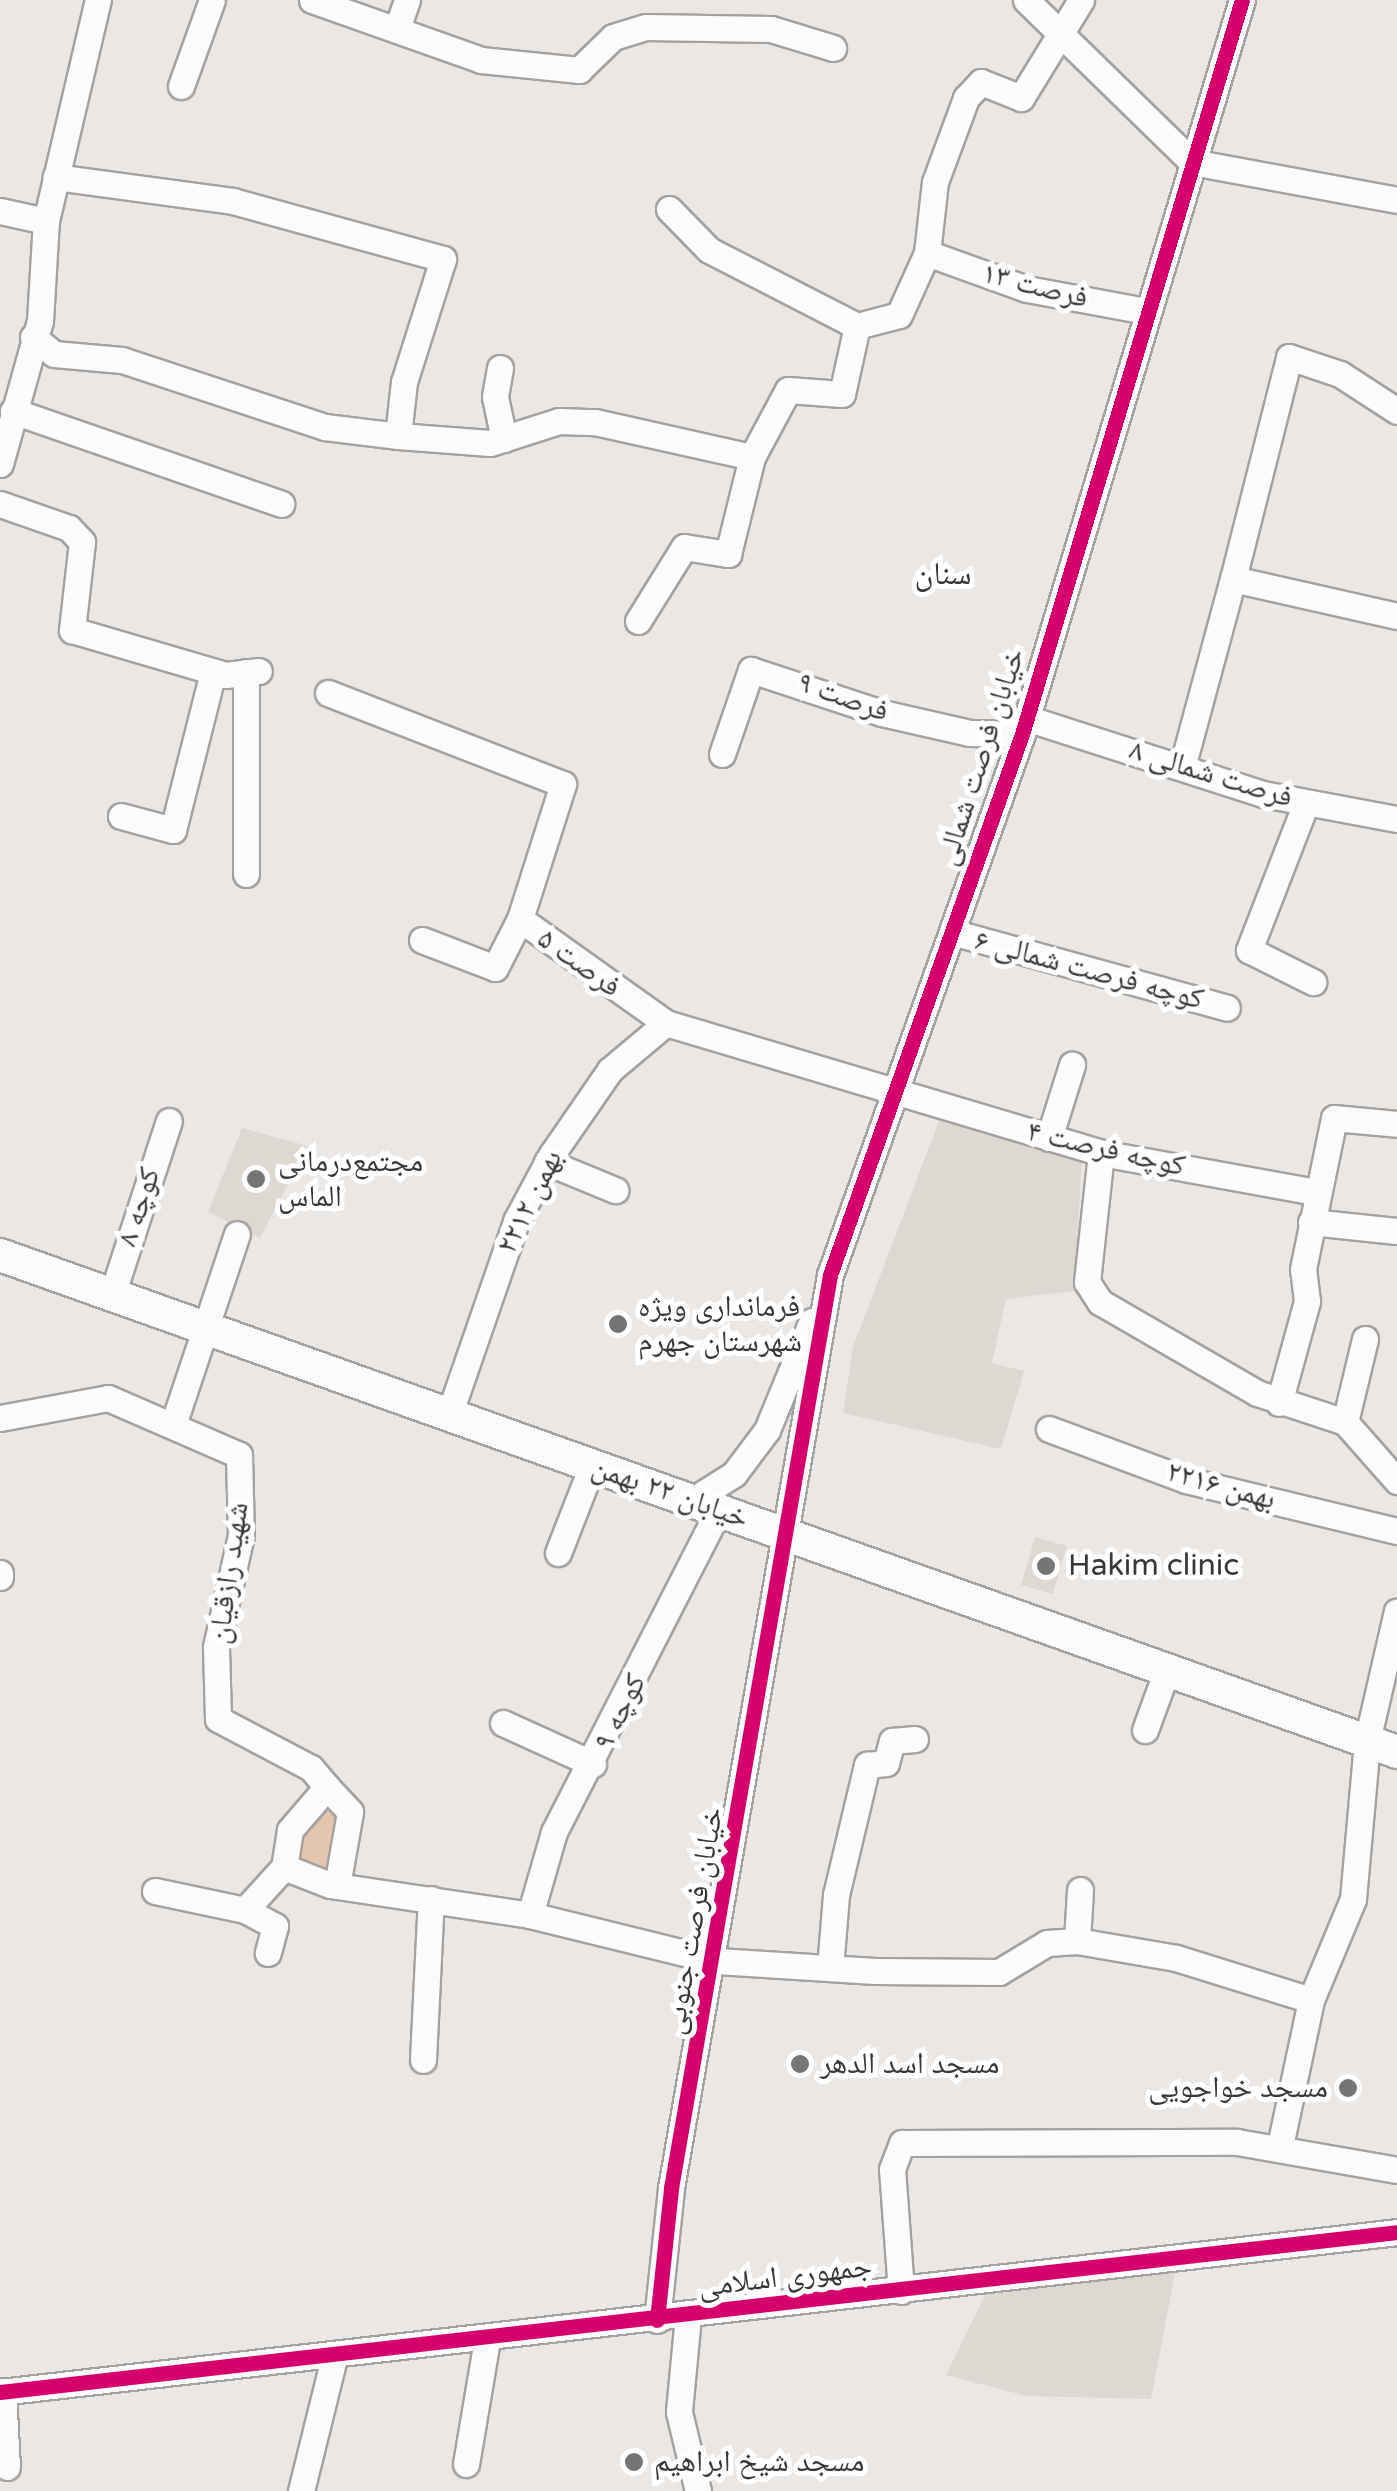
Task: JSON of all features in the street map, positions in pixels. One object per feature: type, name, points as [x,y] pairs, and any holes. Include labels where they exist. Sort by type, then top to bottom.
[{"type":"main road","name":"خیابان ۲۲ بهمن","points":[[0,1255],[112,1295],[202,1334],[787,1532],[1382,1746]]},
{"type":"street","points":[[0,464],[34,337],[46,221],[98,0]]},
{"type":"street","points":[[181,86],[212,0]]},
{"type":"street","points":[[312,0],[346,5],[481,60],[579,70],[613,37],[646,27],[771,29],[833,48]]},
{"type":"street","points":[[398,26],[407,0]]},
{"type":"street","points":[[1026,0],[1192,162],[1397,200]]},
{"type":"street","points":[[668,208],[709,250],[857,326],[899,315],[927,252],[935,182],[966,98],[981,82],[1021,98],[1065,38],[1082,0]]},
{"type":"street","name":"خیابان فرصت شمالی","points":[[787,1532],[830,1275],[901,1086],[1024,726],[1242,0]]},
{"type":"street","points":[[56,177],[233,201],[443,259],[404,382],[398,436]]},
{"type":"street","points":[[0,211],[46,221]]},
{"type":"street","name":"فرصت ۱۳","points":[[927,252],[1027,288],[1146,311]]},
{"type":"street","points":[[638,622],[684,547],[728,554],[752,457],[788,390],[842,394],[857,326]]},
{"type":"street","points":[[34,337],[54,354],[122,360],[326,426],[398,436],[504,439],[559,421],[595,422],[752,457]]},
{"type":"street","points":[[1183,764],[1290,357],[1340,374],[1397,411]]},
{"type":"street","points":[[500,368],[494,396],[504,439]]},
{"type":"street","points":[[13,411],[282,504]]},
{"type":"street","points":[[0,504],[70,528],[82,542],[72,630],[213,672],[253,672],[246,874]]},
{"type":"street","points":[[1233,579],[1397,616]]},
{"type":"street","name":"فرصت ۹","points":[[722,754],[751,670],[882,714],[1024,726]]},
{"type":"street","points":[[121,816],[173,830],[213,672]]},
{"type":"street","name":"فرصت ۵","points":[[328,693],[563,784],[520,919],[666,1023],[901,1086]]},
{"type":"street","name":"فرصت شمالی ۸","points":[[1024,726],[1183,764],[1306,803],[1397,818]]},
{"type":"street","points":[[1306,803],[1248,950],[1313,982]]},
{"type":"street","points":[[422,940],[495,968],[520,919]]},
{"type":"street","name":"کوچه فرصت شمالی ۶","points":[[952,932],[1227,1008]]},
{"type":"street","name":"۲۲بهمن ۱۲","points":[[449,1415],[516,1221],[547,1162],[610,1070],[666,1023]]},
{"type":"street","points":[[1049,1138],[1072,1066]]},
{"type":"street","name":"کوچه فرصت ۴","points":[[901,1086],[1102,1153],[1316,1192]]},
{"type":"street","points":[[1279,1403],[1307,1301],[1311,1222],[1334,1118],[1397,1124]]},
{"type":"street","name":"کوچه ۸","points":[[112,1295],[169,1121]]},
{"type":"street","points":[[1102,1153],[1087,1282],[1094,1292],[1138,1330],[1279,1403],[1346,1422],[1397,1481]]},
{"type":"street","points":[[547,1162],[615,1190]]},
{"type":"street","points":[[1311,1222],[1397,1231]]},
{"type":"street","points":[[174,1422],[237,1234]]},
{"type":"street","points":[[705,1506],[767,1430],[830,1275]]},
{"type":"street","points":[[1346,1422],[1365,1338]]},
{"type":"street","name":"شهید رازقیان","points":[[0,1418],[108,1398],[174,1422],[239,1456],[240,1535],[216,1647],[218,1719],[311,1768],[327,1786]]},
{"type":"street","name":"۲۲بهمن ۱۶","points":[[1049,1429],[1186,1480],[1397,1531]]},
{"type":"street","points":[[558,1552],[592,1466]]},
{"type":"street","name":"کوچه ۹","points":[[530,1915],[554,1832],[593,1764],[705,1506]]},
{"type":"street","name":"خیابان فرصت جنوبی","points":[[656,2320],[671,2188],[716,1961],[787,1532]]},
{"type":"street","points":[[1280,2146],[1311,2000],[1353,1899],[1382,1746],[1397,1611]]},
{"type":"street","points":[[1145,1730],[1167,1670]]},
{"type":"street","points":[[502,1724],[593,1764]]},
{"type":"street","points":[[830,1968],[836,1895],[867,1765],[886,1763],[892,1741],[916,1740]]},
{"type":"street","points":[[245,1910],[284,1867],[290,1830],[327,1786],[350,1812],[338,1886]]},
{"type":"street","points":[[284,1867],[338,1886],[530,1915],[716,1961],[998,1972],[1046,1943],[1076,1941],[1176,1958],[1311,2000]]},
{"type":"street","points":[[1076,1941],[1080,1890]]},
{"type":"street","points":[[155,1892],[245,1910],[276,1926],[268,1954]]},
{"type":"street","points":[[423,2060],[431,1900]]},
{"type":"street","points":[[901,2291],[892,2169],[902,2143],[1280,2146],[1397,2170]]},
{"type":"street","name":"جمهوری اسلامی","points":[[1,2392],[334,2358],[1397,2232]]},
{"type":"street","points":[[688,2316],[680,2412],[698,2491]]},
{"type":"street","points":[[466,2464],[487,2340]]},
{"type":"street","points":[[301,2491],[334,2358]]},
{"type":"street","points":[[1,2392],[7,2467]]},
{"type":"shaded area","points":[[939,1121],[1082,1160],[1074,1291],[1006,1299],[992,1363],[1024,1371],[1001,1449],[843,1413],[853,1347]]},
{"type":"shaded area","name":"مجتمع‌درمانی الماس","points":[[242,1128],[308,1146],[260,1238],[208,1212]]},
{"type":"shaded area","name":"Hakim clinic","points":[[1035,1537],[1067,1546],[1053,1594],[1021,1585]]},
{"type":"shaded area","points":[[327,1787],[350,1812],[337,1886],[284,1867]]},
{"type":"shaded area","points":[[1175,2273],[1151,2399],[1027,2396],[946,2375],[987,2291]]},
{"type":"cycle path","points":[[657,2320],[671,2188],[830,1275],[1022,734],[1242,0]]},
{"type":"cycle path","points":[[0,2392],[1397,2232]]},
{"type":"place","name":"مجتمع‌درمانی الماس","points":[[256,1179]]},
{"type":"place","name":"فرمانداری ویژه شهرستان جهرم","points":[[618,1324]]},
{"type":"place","name":"Hakim clinic","points":[[1046,1566]]},
{"type":"place","name":"مسجد اسد الدهر","points":[[800,2064]]},
{"type":"place","name":"مسجد خواجویی","points":[[1348,2088]]},
{"type":"place","name":"مسجد شیخ ابراهیم","points":[[634,2462]]},
{"type":"district","name":"سنان","points":[[943,574]]}]
